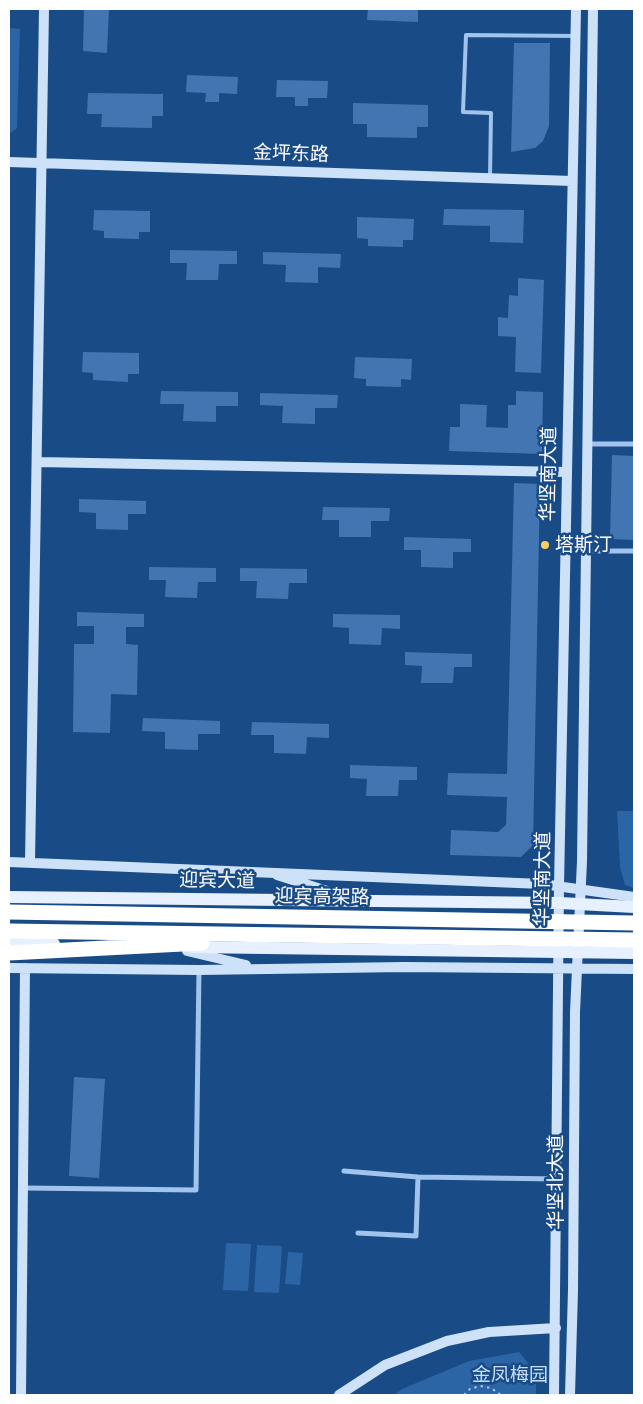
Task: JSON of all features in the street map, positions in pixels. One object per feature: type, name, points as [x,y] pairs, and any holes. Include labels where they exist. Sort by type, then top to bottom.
[{"type":"highway","name":"迎宾高架路","points":[[9,912],[634,923]]},
{"type":"highway","name":"迎宾高架路","points":[[9,931],[634,940]]},
{"type":"highway","points":[[9,953],[348,936]]},
{"type":"main road","name":"迎宾大道","points":[[9,896],[362,902],[560,903],[634,908]]},
{"type":"main road","points":[[9,944],[560,954],[634,953]]},
{"type":"street","points":[[30,862],[44,9]]},
{"type":"street","name":"华坚南大道","points":[[559,970],[566,472],[576,9]]},
{"type":"street","name":"华坚南大道","points":[[577,969],[582,888],[593,9]]},
{"type":"street","name":"金坪东路","points":[[9,162],[572,181]]},
{"type":"street","points":[[589,444],[634,444]]},
{"type":"street","points":[[38,462],[566,472]]},
{"type":"street","points":[[587,551],[634,551]]},
{"type":"street","points":[[9,862],[264,871],[542,884],[582,888],[634,897]]},
{"type":"street","points":[[264,871],[362,902]]},
{"type":"street","points":[[169,946],[261,968]]},
{"type":"street","points":[[9,968],[199,970],[413,967],[559,970],[634,969]]},
{"type":"street","points":[[21,1395],[25,968]]},
{"type":"street","name":"华坚北大道","points":[[570,1395],[577,969]]},
{"type":"street","points":[[24,1188],[196,1190],[199,970]]},
{"type":"street","name":"华坚北大道","points":[[554,1395],[559,970]]},
{"type":"street","points":[[344,1171],[418,1177],[557,1179]]},
{"type":"street","points":[[358,1233],[416,1236],[418,1177]]},
{"type":"street","points":[[339,1395],[385,1365],[447,1341],[489,1332],[556,1328]]},
{"type":"lane","points":[[490,178],[491,113],[463,112],[466,35],[575,36]]},
{"type":"path","points":[[464,1395],[470,1389],[480,1386],[491,1388],[501,1395]]},
{"type":"green space","points":[[9,28],[20,29],[17,128],[9,134]]},
{"type":"green space","points":[[617,811],[634,811],[634,888],[625,885],[620,867]]},
{"type":"green space","points":[[226,1243],[251,1244],[248,1291],[223,1290]]},
{"type":"green space","points":[[257,1245],[282,1246],[279,1293],[254,1292]]},
{"type":"green space","points":[[288,1252],[303,1253],[300,1285],[285,1284]]},
{"type":"green space","name":"金凤梅园","points":[[519,1352],[536,1373],[536,1395],[394,1395],[402,1389],[469,1361]]},
{"type":"building","points":[[84,9],[109,9],[107,53],[83,51]]},
{"type":"building","points":[[368,9],[418,9],[418,22],[367,20]]},
{"type":"building","points":[[514,43],[550,43],[549,126],[543,141],[535,148],[511,152]]},
{"type":"building","points":[[187,75],[238,77],[237,94],[219,93],[219,102],[205,102],[206,93],[186,92]]},
{"type":"building","points":[[277,80],[328,81],[327,98],[308,98],[308,106],[295,106],[295,97],[276,97]]},
{"type":"building","points":[[88,93],[163,94],[163,116],[152,116],[152,128],[101,127],[102,114],[87,114]]},
{"type":"building","points":[[353,103],[428,105],[428,127],[417,127],[417,138],[367,137],[367,124],[353,124]]},
{"type":"building","points":[[444,209],[524,210],[523,243],[490,242],[490,226],[443,225]]},
{"type":"building","points":[[94,210],[150,211],[150,232],[139,232],[139,239],[104,238],[104,231],[93,230]]},
{"type":"building","points":[[357,217],[414,219],[413,240],[403,240],[403,247],[368,246],[368,239],[357,238]]},
{"type":"building","points":[[170,250],[237,251],[237,264],[219,264],[218,280],[186,280],[187,263],[170,263]]},
{"type":"building","points":[[263,252],[341,254],[340,268],[318,267],[318,283],[285,282],[286,265],[263,264]]},
{"type":"building","points":[[518,278],[544,280],[541,373],[515,372],[516,337],[498,336],[498,317],[508,318],[509,295],[518,296]]},
{"type":"building","points":[[83,352],[139,353],[139,374],[128,374],[128,382],[93,380],[93,373],[82,372]]},
{"type":"building","points":[[355,357],[412,359],[411,380],[401,379],[401,387],[366,386],[366,379],[354,378]]},
{"type":"building","points":[[161,391],[238,392],[238,406],[216,406],[216,422],[183,421],[184,404],[160,404]]},
{"type":"building","points":[[516,391],[543,392],[542,454],[449,451],[450,427],[460,427],[460,404],[487,405],[486,427],[508,428],[508,405],[516,405]]},
{"type":"building","points":[[260,393],[338,395],[337,408],[315,408],[315,424],[282,423],[283,406],[260,405]]},
{"type":"building","points":[[612,455],[634,456],[634,540],[610,539]]},
{"type":"building","points":[[514,483],[540,484],[533,845],[521,857],[450,855],[451,830],[498,832],[506,825],[507,797],[447,795],[448,773],[507,774]]},
{"type":"building","points":[[79,499],[146,501],[146,514],[128,514],[128,530],[96,529],[96,513],[79,512]]},
{"type":"building","points":[[323,507],[390,508],[389,521],[371,521],[371,537],[339,537],[339,520],[322,520]]},
{"type":"building","points":[[404,537],[471,539],[471,552],[453,552],[453,568],[421,567],[421,550],[404,550]]},
{"type":"building","points":[[149,567],[216,568],[216,582],[198,582],[197,598],[165,597],[166,580],[149,580]]},
{"type":"building","points":[[240,568],[307,569],[307,583],[289,583],[288,599],[256,598],[257,581],[240,581]]},
{"type":"building","points":[[77,612],[144,614],[144,627],[126,627],[126,644],[138,645],[137,695],[111,694],[110,733],[73,732],[74,644],[94,644],[94,626],[77,626]]},
{"type":"building","points":[[333,614],[400,615],[400,629],[382,628],[381,645],[349,644],[349,628],[333,627]]},
{"type":"building","points":[[405,652],[472,654],[472,667],[454,667],[453,683],[421,683],[422,666],[405,665]]},
{"type":"building","points":[[143,718],[220,721],[220,734],[198,734],[198,750],[165,749],[165,732],[142,731]]},
{"type":"building","points":[[252,722],[329,724],[329,738],[307,737],[306,754],[274,753],[274,735],[251,735]]},
{"type":"building","points":[[350,765],[417,767],[417,780],[399,780],[398,796],[366,796],[367,779],[350,778]]},
{"type":"building","points":[[74,1077],[105,1079],[99,1178],[69,1176]]},
{"type":"place","name":"塔斯汀","points":[[545,545]]}]
